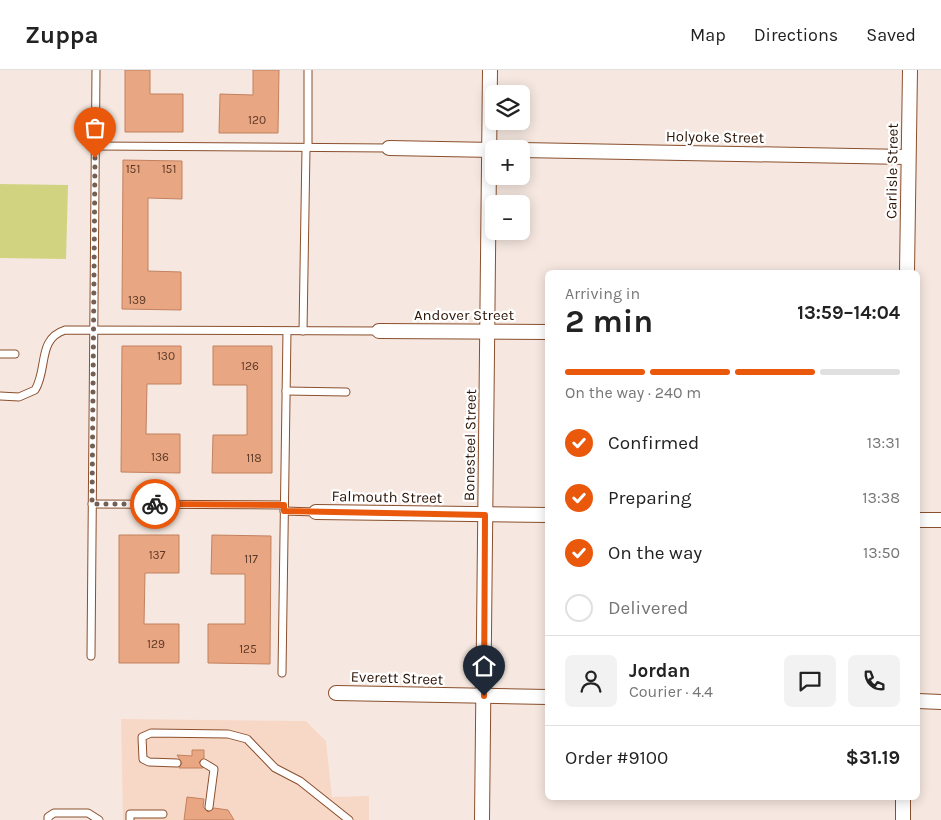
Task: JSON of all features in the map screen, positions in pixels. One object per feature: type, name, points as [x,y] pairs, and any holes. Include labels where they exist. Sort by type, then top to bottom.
[{"type":"street","name":"Bonesteel Street","points":[[490,70],[492,140]]},
{"type":"street","name":"Carlisle Street","points":[[907,270],[910,70]]},
{"type":"street","points":[[389,148],[485,150]]},
{"type":"street","name":"Holyoke Street","points":[[530,150],[908,157]]},
{"type":"street","name":"Bonesteel Street","points":[[482,820],[491,185]]},
{"type":"street","name":"Andover Street","points":[[379,331],[545,332]]},
{"type":"street","name":"Falmouth Street","points":[[316,512],[545,515]]},
{"type":"street","points":[[920,520],[941,520]]},
{"type":"street","name":"Everett Street","points":[[336,693],[545,697]]},
{"type":"street","points":[[920,701],[941,702]]},
{"type":"street","points":[[903,820],[904,800]]},
{"type":"lane","points":[[92,656],[96,70]]},
{"type":"lane","points":[[303,331],[308,70]]},
{"type":"lane","points":[[95,146],[389,148]]},
{"type":"lane","points":[[0,396],[19,397],[35,390],[41,375],[45,348],[52,336],[65,330],[379,331]]},
{"type":"lane","points":[[282,673],[287,331]]},
{"type":"lane","points":[[0,354],[15,354]]},
{"type":"lane","points":[[286,391],[346,392]]},
{"type":"lane","points":[[92,504],[284,508],[316,512]]},
{"type":"lane","points":[[176,763],[149,762],[143,759],[142,737],[151,733],[220,733],[247,739],[275,768],[300,781],[349,820]]},
{"type":"lane","points":[[204,763],[214,769],[209,807]]},
{"type":"lane","points":[[48,820],[48,817],[54,812],[88,813],[99,820]]},
{"type":"lane","points":[[130,820],[130,814],[143,817],[158,816]]},
{"type":"shaded area","points":[[0,184],[68,185],[66,259],[0,258]]},
{"type":"shaded area","points":[[121,719],[306,721],[326,741],[332,797],[369,796],[369,820],[123,820]]},
{"type":"building","points":[[125,70],[150,70],[150,94],[183,94],[183,132],[125,132]]},
{"type":"building","points":[[253,70],[279,70],[278,133],[219,133],[220,94],[253,95]]},
{"type":"building","points":[[123,160],[182,161],[182,199],[148,198],[148,271],[181,272],[181,310],[122,309]]},
{"type":"building","points":[[122,346],[181,346],[181,384],[147,384],[146,434],[180,434],[180,473],[121,472]]},
{"type":"building","points":[[213,346],[272,346],[272,473],[212,473],[213,435],[247,435],[247,385],[213,385]]},
{"type":"building","points":[[119,535],[179,535],[179,573],[145,573],[144,624],[179,624],[179,663],[119,663]]},
{"type":"building","points":[[212,535],[271,536],[270,664],[208,663],[208,624],[245,624],[245,574],[211,574]]},
{"type":"building","points":[[192,750],[204,750],[204,758],[199,762],[203,768],[179,768],[182,763],[177,755],[192,756]]},
{"type":"building","points":[[187,797],[204,799],[203,807],[208,812],[214,808],[228,810],[234,820],[184,820]]},
{"type":"way so far","points":[[95,158],[92,504],[155,504]]},
{"type":"route","points":[[155,504],[284,505],[284,511],[485,515],[484,696]]}]
